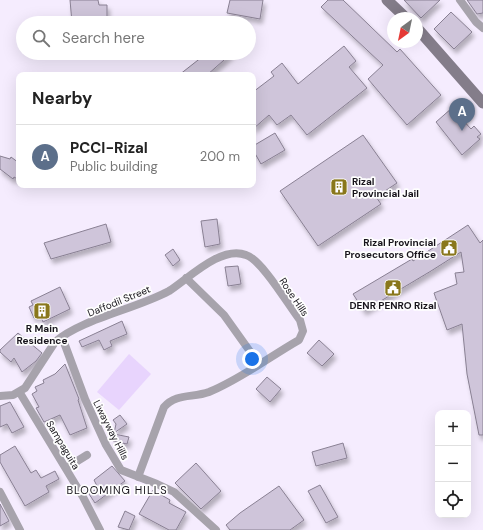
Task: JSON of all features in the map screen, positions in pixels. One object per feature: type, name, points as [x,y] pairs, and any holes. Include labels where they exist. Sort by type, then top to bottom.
[{"type":"main road","points":[[387,0],[400,12]]},
{"type":"main road","points":[[423,35],[482,101]]},
{"type":"street","points":[[460,0],[476,22],[483,28]]},
{"type":"street","name":"Daffodil Street","points":[[20,393],[25,388],[56,342],[62,336],[146,302],[169,290],[218,257],[234,254],[246,255],[262,267]]},
{"type":"street","name":"Rose Hills","points":[[259,364],[299,340],[303,331],[300,320],[262,267]]},
{"type":"street","points":[[138,477],[164,407],[170,400],[177,397],[202,394],[226,385],[259,364],[224,315],[186,278]]},
{"type":"street","name":"Liwayway Hills","points":[[62,336],[85,399],[114,460],[121,470],[174,492],[216,530]]},
{"type":"street","points":[[0,396],[20,393]]},
{"type":"street","name":"Sampaguita","points":[[20,393],[66,468],[100,530]]},
{"type":"street","points":[[66,468],[87,455]]},
{"type":"street","points":[[0,492],[20,530]]},
{"type":"shaded area","points":[[129,354],[151,374],[119,410],[97,392]]},
{"type":"building","points":[[70,0],[98,0],[99,5],[107,5],[107,16],[71,16]]},
{"type":"building","points":[[230,0],[263,0],[260,19],[256,18],[256,16],[244,16],[227,13]]},
{"type":"building","points":[[328,0],[343,0],[387,42],[387,48],[393,48],[397,52],[400,49],[441,95],[407,125],[368,79],[383,65],[321,7]]},
{"type":"building","points":[[404,0],[440,0],[423,16],[423,12],[415,12]]},
{"type":"building","points":[[467,0],[483,0],[483,13],[477,14]]},
{"type":"building","points":[[451,12],[472,32],[454,49],[434,29]]},
{"type":"building","points":[[344,46],[356,61],[349,67],[367,88],[307,135],[291,115],[277,125],[269,115],[256,126],[256,90],[274,76],[271,72],[282,63],[298,84]]},
{"type":"building","points":[[198,60],[224,60],[210,72],[183,72]]},
{"type":"building","points":[[452,108],[471,129],[474,126],[481,134],[477,137],[480,139],[462,155],[436,122]]},
{"type":"building","points":[[275,133],[285,150],[261,164],[256,155],[256,144]]},
{"type":"building","name":"Rizal Provincial Jail","points":[[363,135],[397,183],[376,197],[381,204],[318,246],[280,191]]},
{"type":"building","points":[[0,156],[10,159],[11,157],[16,161],[16,178],[14,177],[13,179],[0,169]]},
{"type":"building","points":[[217,219],[220,244],[205,247],[201,221]]},
{"type":"building","points":[[106,224],[111,242],[51,259],[44,243]]},
{"type":"building","points":[[468,225],[480,243],[483,240],[483,435],[479,435],[467,374],[462,324],[447,330],[434,293],[457,284],[455,273],[464,272],[461,252],[364,311],[353,294],[412,259],[413,261]]},
{"type":"building","points":[[173,249],[180,260],[173,266],[165,255]]},
{"type":"building","points":[[238,266],[241,284],[228,286],[225,267]]},
{"type":"building","points":[[60,287],[70,309],[43,322],[40,315],[34,318],[29,307],[33,305],[31,301]]},
{"type":"building","points":[[122,321],[127,334],[110,341],[112,346],[104,350],[99,340],[82,347],[79,341]]},
{"type":"building","points":[[18,333],[42,353],[36,361],[22,372],[14,358],[11,362],[0,352],[0,350]]},
{"type":"building","points":[[319,340],[334,354],[322,366],[307,353]]},
{"type":"building","points":[[65,364],[79,399],[78,400],[87,428],[70,435],[60,415],[44,422],[36,408],[39,407],[32,394],[37,391],[35,387],[44,383],[43,380],[55,374]]},
{"type":"building","points":[[267,377],[281,389],[270,402],[256,389]]},
{"type":"building","points":[[10,402],[24,427],[12,433],[7,424],[0,427],[0,406]]},
{"type":"building","points":[[120,415],[127,424],[114,433],[116,424],[113,420]]},
{"type":"building","points":[[114,434],[129,437],[127,444],[113,441]]},
{"type":"building","points":[[343,443],[347,458],[316,466],[312,452]]},
{"type":"building","points":[[15,446],[31,473],[36,470],[41,478],[55,471],[59,479],[46,486],[49,492],[25,506],[0,462],[0,455]]},
{"type":"building","points":[[196,463],[221,491],[201,509],[175,483]]},
{"type":"building","points":[[112,466],[125,481],[95,503],[89,494],[98,488],[94,480]]},
{"type":"building","points":[[320,485],[338,517],[326,523],[308,491]]},
{"type":"building","points":[[279,486],[304,520],[290,530],[230,530],[226,525],[240,513]]},
{"type":"building","points":[[153,490],[170,500],[169,503],[186,512],[176,530],[169,530],[139,514]]},
{"type":"building","points":[[0,504],[9,521],[0,526]]},
{"type":"building","points":[[125,511],[135,516],[129,530],[118,527]]},
{"type":"place","name":"PCCI-Rizal","points":[[462,131]]},
{"type":"place","name":"Rizal Provincial Jail","points":[[339,187]]},
{"type":"place","name":"Rizal Provincial Prosecutors Office","points":[[449,248]]},
{"type":"place","name":"DENR PENRO Rizal","points":[[393,288]]},
{"type":"place","name":"R Main Residence","points":[[42,311]]},
{"type":"district","name":"BLOOMING HILLS","points":[[117,490]]}]
